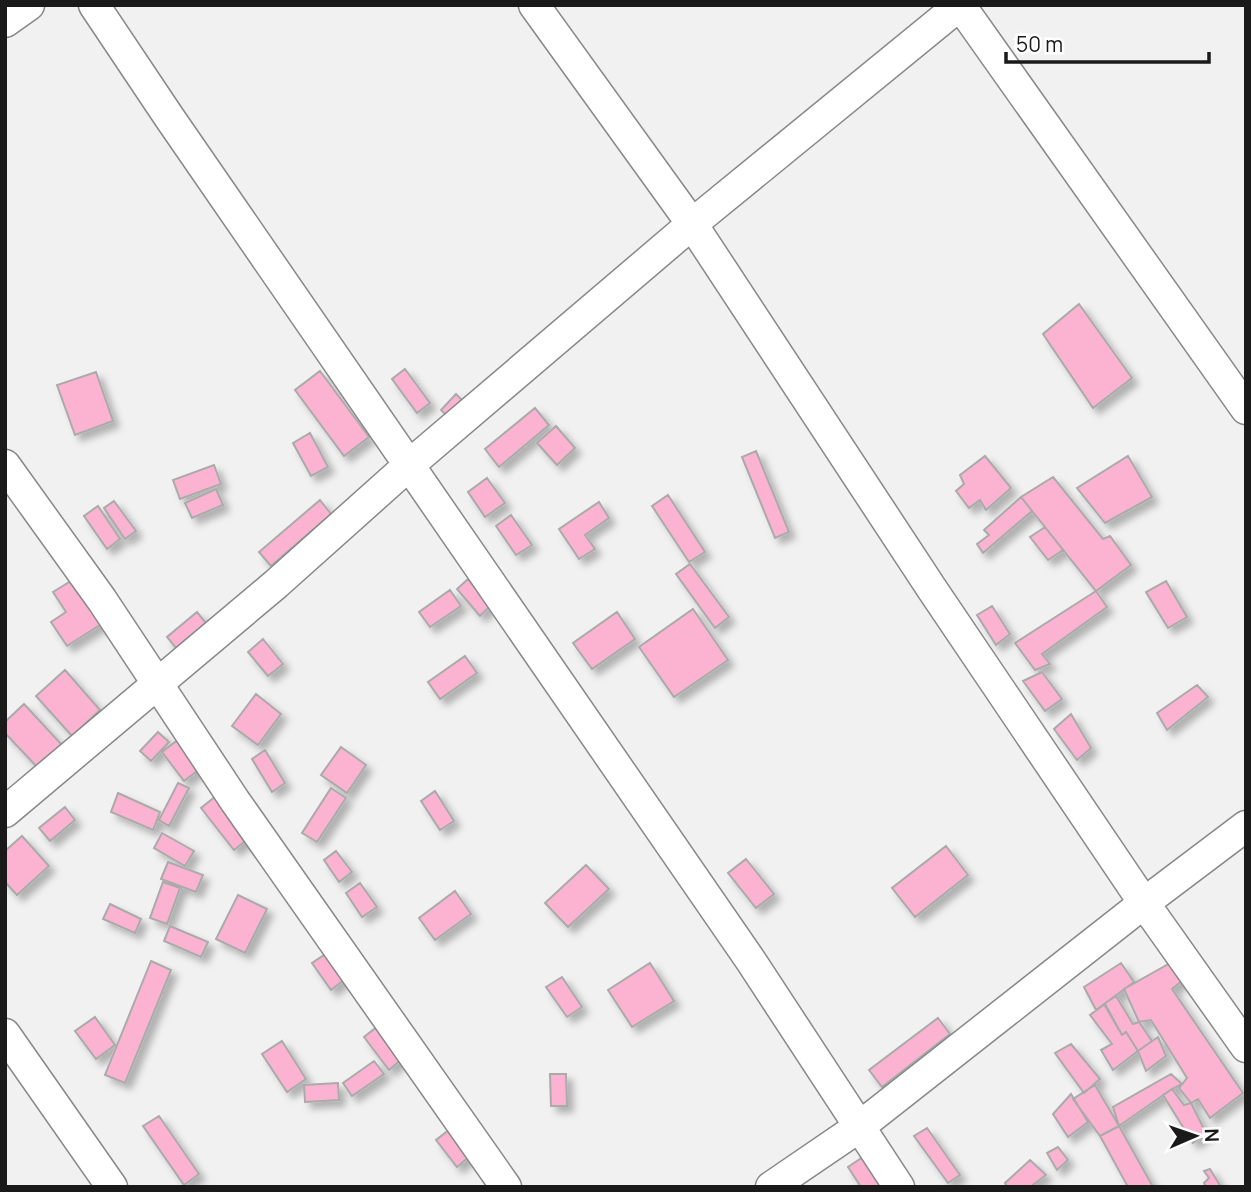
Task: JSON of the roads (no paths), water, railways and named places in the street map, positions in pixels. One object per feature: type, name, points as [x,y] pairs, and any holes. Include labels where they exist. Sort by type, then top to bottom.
[{"type":"street","points":[[5,22],[29,5]]},
{"type":"street","points":[[94,5],[408,466],[751,961],[899,1187]]},
{"type":"street","points":[[534,5],[692,224],[932,589],[1144,903],[1246,1047]]},
{"type":"street","points":[[5,812],[159,684],[408,466],[692,224],[960,5],[1246,409]]},
{"type":"street","points":[[5,465],[102,600],[234,800],[506,1187]]},
{"type":"street","points":[[771,1187],[859,1127],[1246,826]]},
{"type":"street","points":[[5,1034],[111,1187]]}]
